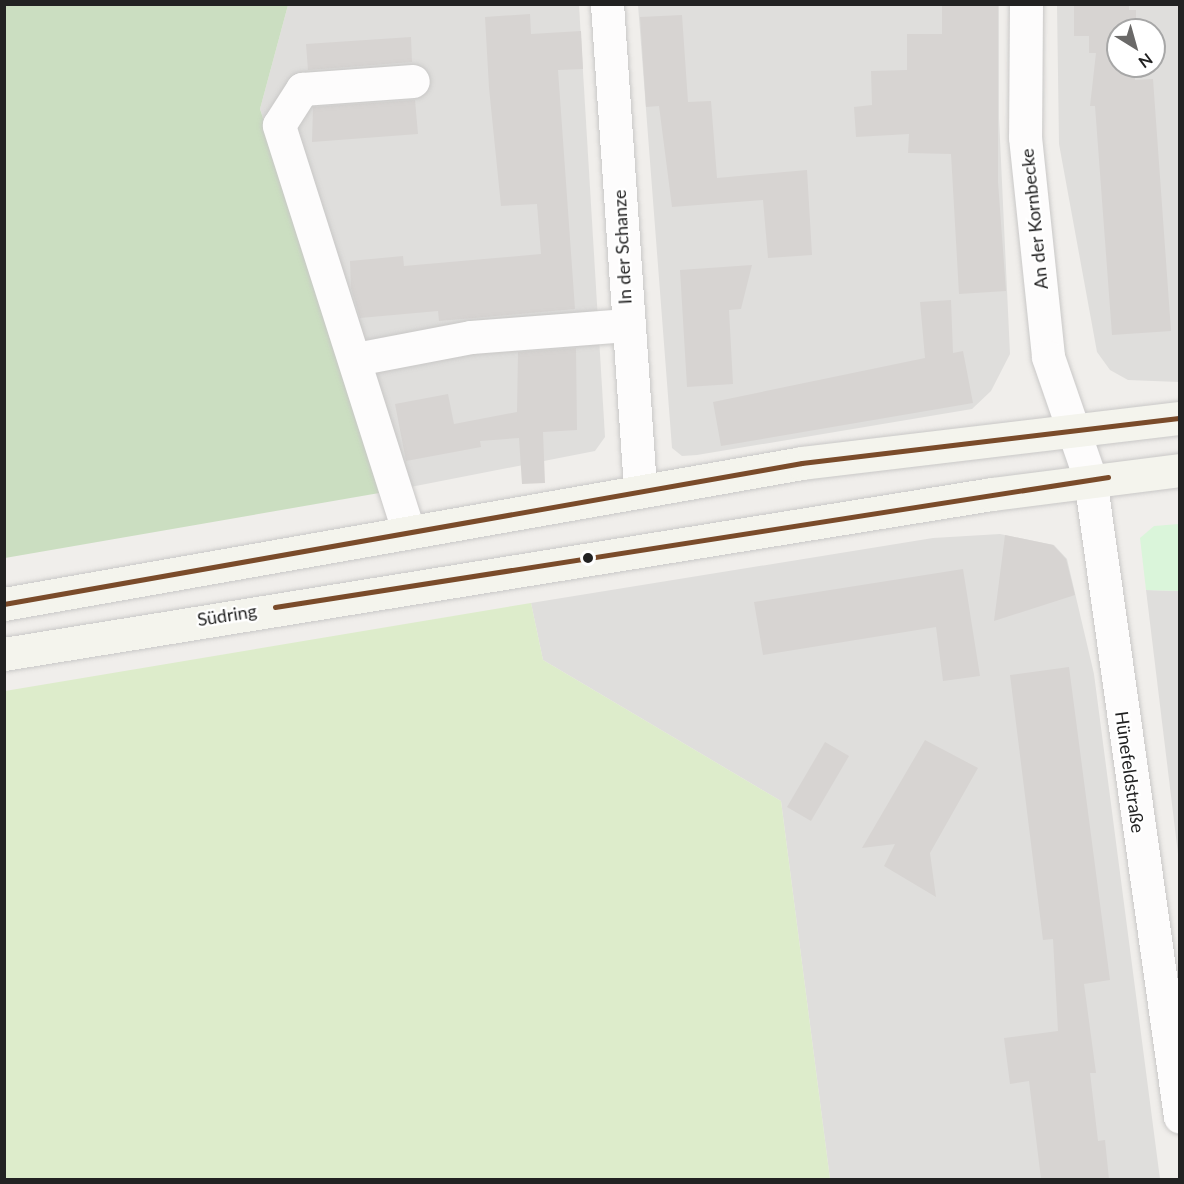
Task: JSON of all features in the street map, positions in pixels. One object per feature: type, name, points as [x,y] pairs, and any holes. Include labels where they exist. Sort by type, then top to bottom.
[{"type":"main road","points":[[4,604],[640,489],[802,463],[1077,428],[1179,418]]},
{"type":"main road","name":"Südring","points":[[4,654],[1090,478],[1179,470]]},
{"type":"street","name":"In der Schanze","points":[[607,4],[627,325],[640,489]]},
{"type":"street","name":"An der Kornbecke","points":[[1026,4],[1025,137],[1048,357],[1077,428]]},
{"type":"street","points":[[408,530],[356,359],[279,125],[302,89],[413,81]]},
{"type":"street","points":[[356,359],[471,337],[627,325]]},
{"type":"street","name":"Hünefeldstraße","points":[[1077,428],[1090,478],[1179,1117]]},
{"type":"shaded area","points":[[288,5],[579,5],[605,437],[595,451],[385,492],[260,109]]},
{"type":"shaded area","points":[[638,5],[999,5],[999,118],[1010,354],[991,391],[972,409],[697,455],[682,456],[672,448]]},
{"type":"shaded area","points":[[1057,5],[1179,5],[1179,382],[1128,380],[1110,370],[1097,352],[1059,144]]},
{"type":"shaded area","points":[[1000,534],[1054,545],[1067,559],[1094,674],[1160,1179],[830,1179],[781,801],[543,660],[531,603],[933,538]]},
{"type":"shaded area","points":[[1146,590],[1179,591],[1179,862]]},
{"type":"green space","points":[[5,5],[288,5],[260,109],[385,492],[5,558]]},
{"type":"green space","points":[[1179,524],[1179,591],[1146,590],[1140,538],[1154,526]]},
{"type":"green space","points":[[531,603],[543,660],[781,801],[830,1179],[5,1179],[5,691]]},
{"type":"building","points":[[942,4],[998,4],[998,182],[1006,291],[959,294],[951,154],[908,153],[909,134],[856,137],[854,107],[872,105],[871,71],[907,70],[907,34],[942,34]]},
{"type":"building","points":[[1074,4],[1129,4],[1129,10],[1136,10],[1136,18],[1106,18],[1106,78],[1153,79],[1171,331],[1112,335],[1095,106],[1090,106],[1096,53],[1089,53],[1089,36],[1074,36]]},
{"type":"building","points":[[530,14],[531,34],[581,31],[583,69],[558,70],[575,309],[439,321],[438,311],[360,318],[351,288],[350,261],[403,256],[404,266],[541,254],[537,204],[501,206],[489,88],[485,17]]},
{"type":"building","points":[[682,15],[688,102],[711,101],[717,178],[807,170],[812,255],[768,258],[763,200],[672,207],[659,106],[646,107],[640,17]]},
{"type":"building","points":[[411,37],[412,62],[308,70],[306,44]]},
{"type":"building","points":[[415,100],[418,134],[312,142],[313,107]]},
{"type":"building","points":[[752,265],[741,309],[729,310],[733,384],[687,387],[680,270]]},
{"type":"building","points":[[951,300],[953,353],[963,351],[973,403],[721,446],[713,402],[925,358],[920,302]]},
{"type":"building","points":[[576,348],[577,430],[543,432],[545,483],[522,484],[519,438],[480,441],[481,447],[406,461],[395,404],[448,394],[454,424],[517,412],[518,352]]},
{"type":"building","points":[[1005,535],[1053,545],[1066,559],[1075,595],[994,621]]},
{"type":"building","points":[[963,569],[980,676],[943,681],[936,627],[763,655],[754,602]]},
{"type":"building","points":[[1069,667],[1110,980],[1084,984],[1096,1073],[1090,1073],[1098,1141],[1105,1140],[1109,1179],[1041,1179],[1029,1081],[1010,1084],[1004,1038],[1058,1031],[1053,939],[1043,940],[1010,675]]},
{"type":"building","points":[[925,740],[978,768],[930,853],[936,897],[884,866],[895,844],[862,848]]},
{"type":"building","points":[[825,742],[849,756],[811,821],[787,807]]},
{"type":"transit line","points":[[4,604],[802,463],[1180,418]]},
{"type":"transit line","points":[[275,607],[1108,477]]}]
